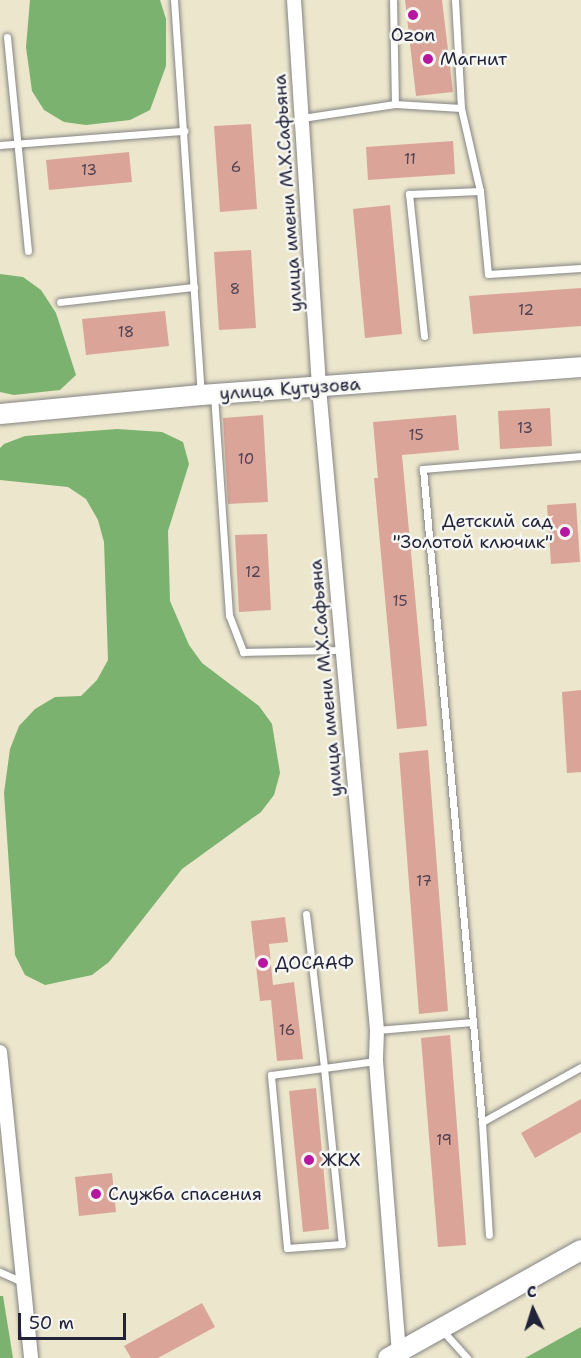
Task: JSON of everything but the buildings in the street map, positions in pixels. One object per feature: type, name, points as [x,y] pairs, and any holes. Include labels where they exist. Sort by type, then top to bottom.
[{"type":"street","name":"улица имени М.Х.Сафьяна","points":[[294,0],[319,388],[377,1030],[376,1061],[394,1355]]},
{"type":"street","name":"улица Кутузова","points":[[0,414],[207,395],[581,367]]},
{"type":"street","points":[[0,1052],[31,1358]]},
{"type":"street","points":[[394,1355],[581,1250]]},
{"type":"lane","points":[[174,0],[194,287],[230,615],[243,652],[341,650]]},
{"type":"lane","points":[[393,0],[395,104]]},
{"type":"lane","points":[[456,0],[461,108],[480,191],[488,274],[581,268]]},
{"type":"lane","points":[[7,37],[27,250]]},
{"type":"lane","points":[[302,118],[395,104],[461,108]]},
{"type":"lane","points":[[0,145],[184,131]]},
{"type":"lane","points":[[424,336],[408,194],[480,191]]},
{"type":"lane","points":[[60,302],[194,287]]},
{"type":"lane","points":[[489,1235],[482,1122],[423,469],[581,456]]},
{"type":"lane","points":[[306,914],[324,1068],[342,1244],[287,1248],[271,1075],[324,1068],[376,1061]]},
{"type":"lane","points":[[377,1030],[473,1023]]},
{"type":"lane","points":[[482,1122],[581,1067]]},
{"type":"lane","points":[[0,1272],[25,1284]]},
{"type":"lane","points":[[442,1330],[467,1358]]},
{"type":"green space","points":[[30,0],[160,0],[166,19],[166,66],[150,110],[130,120],[86,125],[64,122],[44,110],[32,91],[26,47]]},
{"type":"green space","points":[[0,274],[23,277],[41,290],[56,313],[76,375],[60,390],[14,395],[0,392]]},
{"type":"green space","points":[[117,429],[162,432],[183,442],[189,464],[168,531],[170,601],[189,645],[202,663],[259,706],[272,724],[280,773],[274,795],[261,812],[182,869],[109,962],[92,975],[45,985],[25,975],[15,955],[4,793],[10,749],[19,726],[35,709],[55,697],[81,696],[97,680],[108,660],[104,542],[98,520],[86,499],[68,487],[0,480],[0,448],[4,444],[25,436]]},
{"type":"green space","points":[[0,1296],[3,1296],[13,1358],[0,1358]]},
{"type":"green space","points":[[581,1327],[581,1358],[525,1358]]},
{"type":"place","name":"Ozon","points":[[413,15]]},
{"type":"place","name":"Магнит","points":[[428,59]]},
{"type":"place","name":"Детский сад \"Золотой ключик\"","points":[[565,532]]},
{"type":"place","name":"ДОСААФ","points":[[263,963]]},
{"type":"place","name":"ЖКХ","points":[[309,1160]]},
{"type":"place","name":"Служба спасения","points":[[96,1194]]}]
